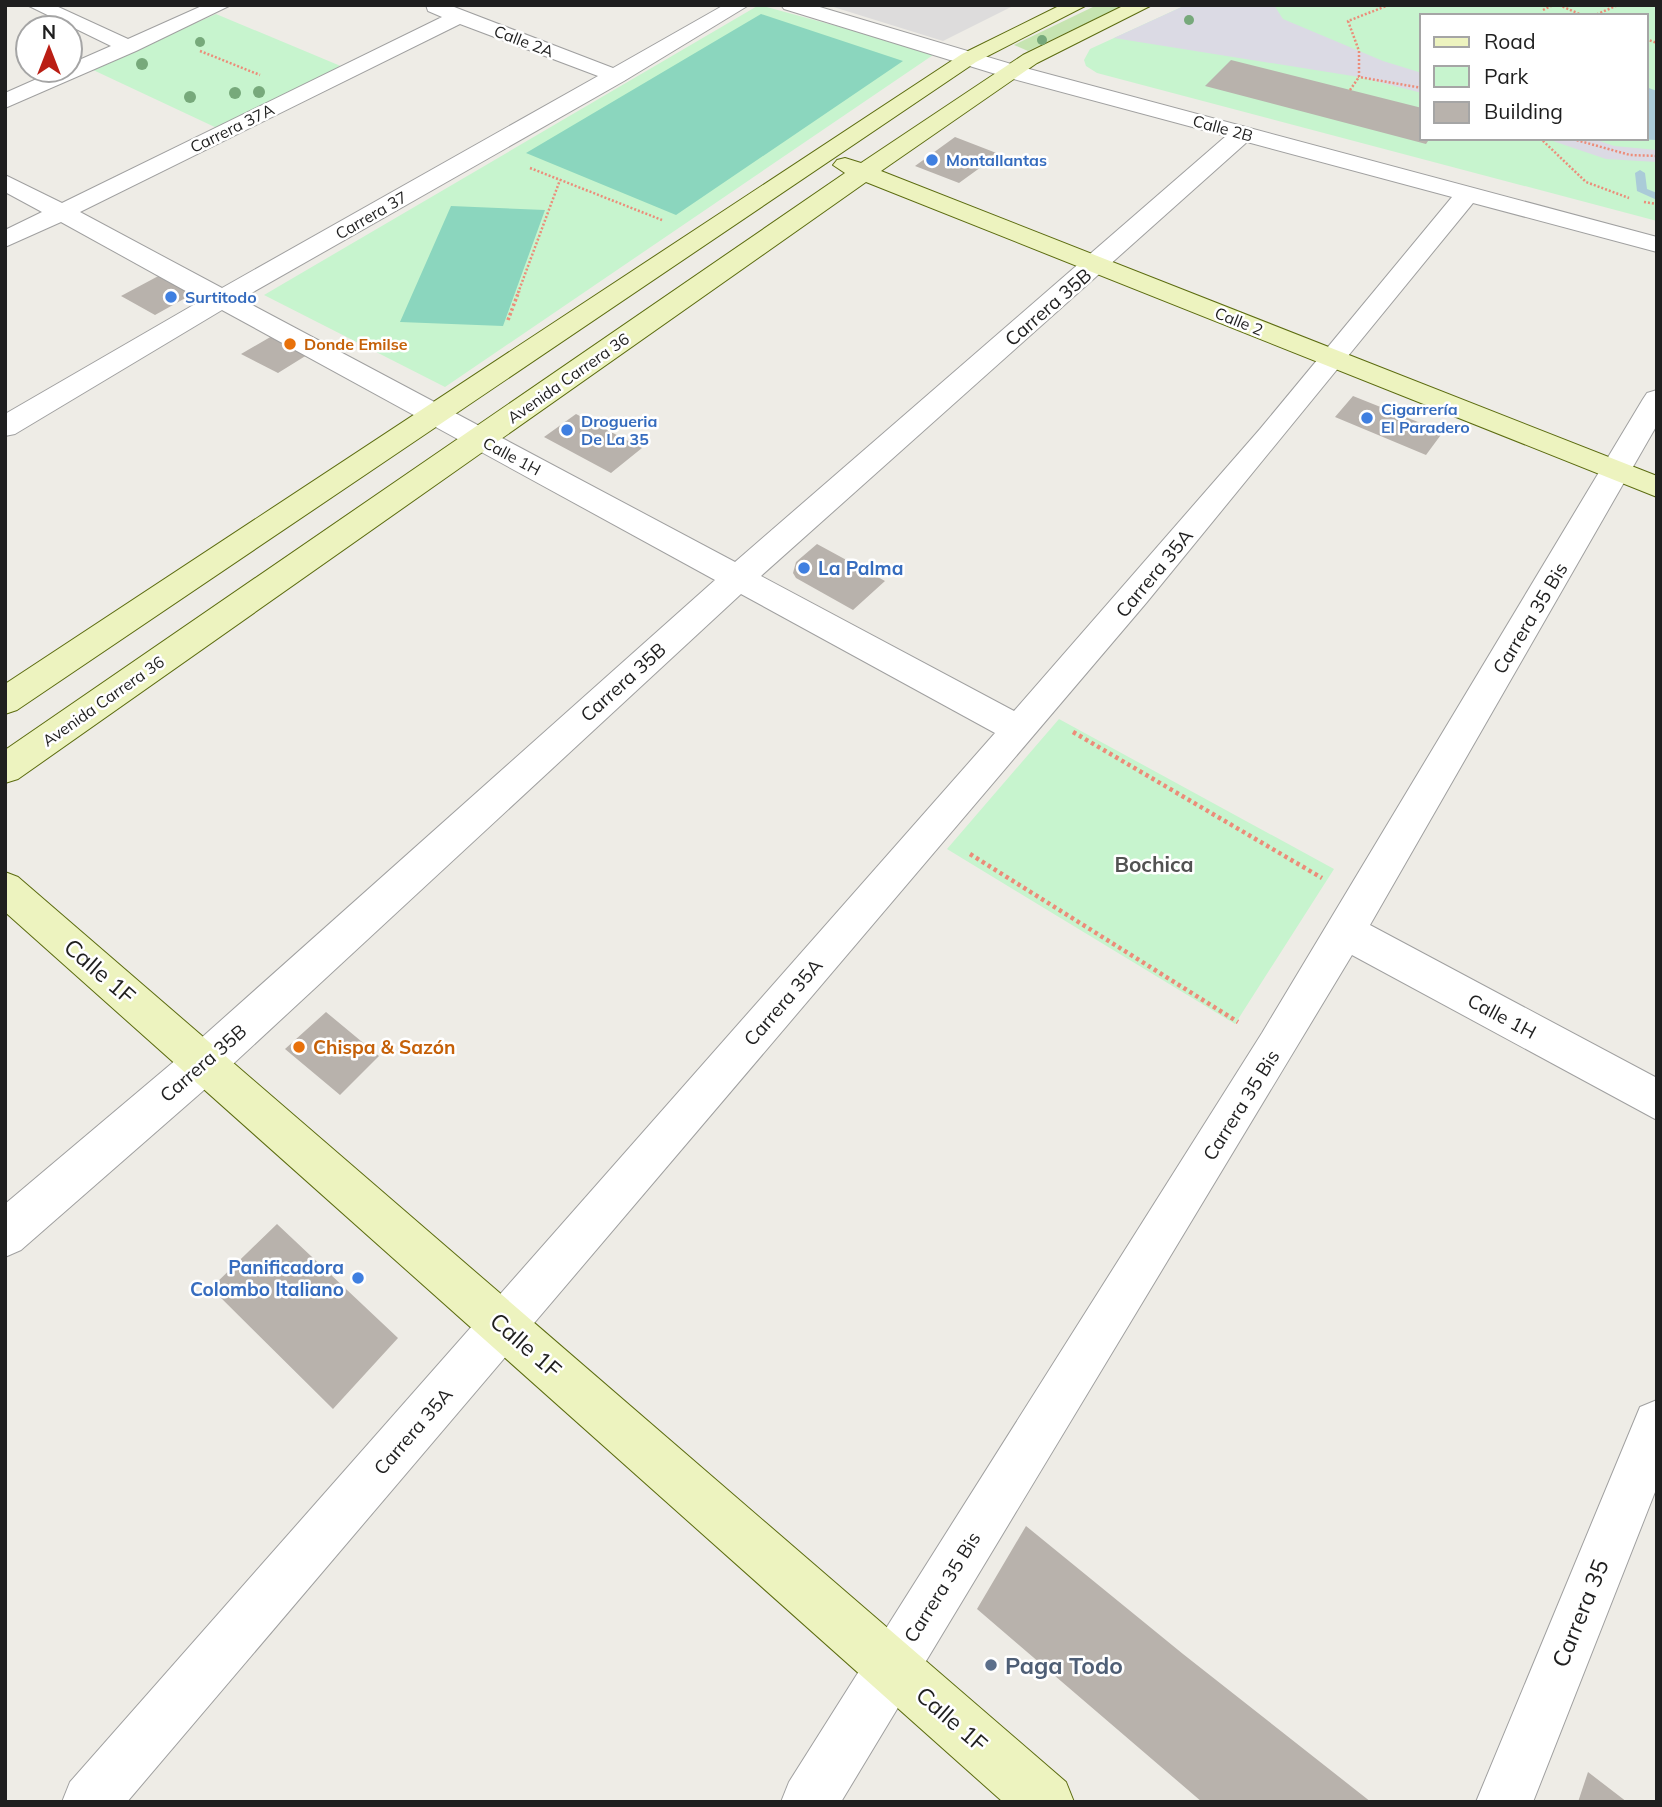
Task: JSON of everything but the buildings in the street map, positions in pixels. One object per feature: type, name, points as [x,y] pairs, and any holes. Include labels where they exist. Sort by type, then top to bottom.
[{"type":"main road","points":[[5,701],[969,58],[1077,5]]},
{"type":"main road","name":"Avenida Carrera 36","points":[[5,769],[1010,71],[1142,5]]},
{"type":"main road","name":"Calle 2","points":[[822,156],[1657,487]]},
{"type":"main road","name":"Calle 1F","points":[[5,888],[1046,1802]]},
{"type":"street","points":[[37,5],[128,47]]},
{"type":"street","points":[[5,101],[221,5]]},
{"type":"street","name":"Calle 2A","points":[[431,5],[617,76]]},
{"type":"street","name":"Carrera 37","points":[[5,427],[222,299],[739,5]]},
{"type":"street","name":"Calle 2B","points":[[791,5],[1010,71],[1657,245]]},
{"type":"street","name":"Carrera 37A","points":[[5,240],[458,16]]},
{"type":"street","name":"Carrera 35B","points":[[5,1234],[205,1062],[738,578],[1243,133]]},
{"type":"street","name":"Calle 1H","points":[[5,182],[738,578],[1028,721]]},
{"type":"street","name":"Carrera 35A","points":[[90,1802],[1028,721],[1335,359],[1467,194]]},
{"type":"street","name":"Carrera 35 Bis","points":[[808,1802],[1278,1047],[1618,471],[1657,399]]},
{"type":"street","name":"Calle 1H","points":[[1354,917],[1657,1100]]},
{"type":"street","name":"Carrera 35","points":[[1504,1802],[1657,1424]]},
{"type":"path","points":[[1350,90],[1359,77],[1359,51],[1348,21],[1390,5]]},
{"type":"path","points":[[1543,10],[1553,5]]},
{"type":"path","points":[[1559,5],[1579,14]]},
{"type":"path","points":[[1598,14],[1618,5]]},
{"type":"path","points":[[156,34],[304,92]]},
{"type":"path","points":[[1359,77],[1420,88]]},
{"type":"path","points":[[1542,140],[1586,182],[1635,200],[1657,204]]},
{"type":"path","points":[[1576,140],[1630,155],[1657,156]]},
{"type":"path","points":[[486,150],[670,223]]},
{"type":"path","points":[[507,323],[560,180]]},
{"type":"path","points":[[1028,721],[1354,917]]},
{"type":"path","points":[[931,830],[1278,1047]]},
{"type":"shaded area","points":[[827,5],[1015,5],[943,41]]},
{"type":"shaded area","points":[[1186,5],[1274,5],[1283,19],[1383,61],[1420,72],[1420,92],[1359,77],[1114,38]]},
{"type":"shaded area","points":[[1550,140],[1597,140],[1614,146],[1657,150],[1657,162],[1606,159]]},
{"type":"green space","points":[[759,5],[936,53],[445,387],[264,295]]},
{"type":"green space","points":[[1097,5],[1124,5],[1028,51],[1014,45]]},
{"type":"green space","points":[[1186,5],[1657,5],[1657,221],[1097,73],[1086,66],[1084,60],[1090,49]]},
{"type":"green space","points":[[216,14],[343,67],[219,129],[91,69]]},
{"type":"green space","points":[[761,14],[903,61],[676,215],[526,153]]},
{"type":"green space","points":[[451,206],[545,210],[503,326],[400,322]]},
{"type":"green space","points":[[1059,719],[1334,869],[1235,1024],[947,849]]},
{"type":"water","points":[[1648,88],[1657,91],[1657,140],[1648,140]]},
{"type":"waterway","points":[[1640,173],[1642,191],[1657,197]]},
{"type":"place","name":"Montallantas","points":[[932,160]]},
{"type":"place","name":"Surtitodo","points":[[171,297]]},
{"type":"place","name":"Donde Emilse","points":[[290,344]]},
{"type":"place","name":"Cigarrería El Paradero","points":[[1367,418]]},
{"type":"place","name":"Drogueria De La 35","points":[[567,430]]},
{"type":"place","name":"La Palma","points":[[804,568]]},
{"type":"place","name":"Chispa & Sazón","points":[[299,1047]]},
{"type":"place","name":"Panificadora Colombo Italiano","points":[[358,1278]]},
{"type":"place","name":"Paga Todo","points":[[991,1665]]},
{"type":"district","name":"Bochica","points":[[1154,864]]}]
